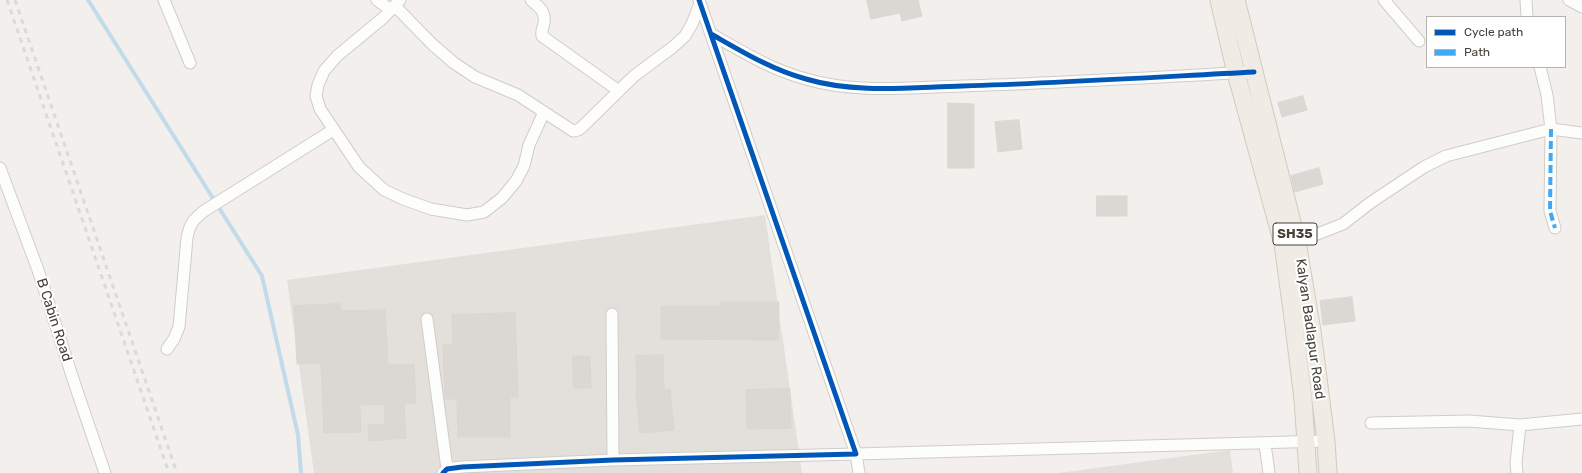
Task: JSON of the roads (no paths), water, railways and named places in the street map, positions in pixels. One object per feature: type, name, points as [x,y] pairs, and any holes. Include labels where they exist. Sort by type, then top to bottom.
[{"type":"main road","name":"Kalyan Badlapur Road","points":[[1219,0],[1236,73],[1290,243],[1294,325],[1308,473]]},
{"type":"main road","name":"Kalyan Badlapur Road","points":[[1236,0],[1254,72],[1290,243],[1312,331],[1326,441],[1328,473]]},
{"type":"street","points":[[164,0],[190,63]]},
{"type":"street","points":[[377,0],[395,5],[432,44],[454,63],[475,77],[518,95],[573,131],[578,130],[634,76],[673,47],[685,36],[692,24],[700,1]]},
{"type":"street","points":[[531,0],[542,9],[545,15],[542,36],[619,91]]},
{"type":"street","points":[[1384,0],[1419,41]]},
{"type":"street","points":[[1526,0],[1527,16]]},
{"type":"street","points":[[1569,0],[1582,7]]},
{"type":"street","points":[[700,1],[856,454],[859,473]]},
{"type":"street","points":[[395,5],[336,56],[324,71],[318,85],[316,96],[320,109],[332,130],[359,168],[384,190],[402,199],[431,209],[466,215],[484,212],[502,198],[516,181],[524,166],[529,145],[544,112]]},
{"type":"street","points":[[711,34],[771,66],[806,79],[840,86],[881,88],[1031,84],[1254,72]]},
{"type":"street","points":[[1540,68],[1547,95],[1551,129],[1550,211],[1555,228]]},
{"type":"street","points":[[1290,243],[1343,224],[1370,203],[1424,167],[1446,156],[1551,129],[1582,133]]},
{"type":"street","points":[[167,349],[174,339],[178,327],[187,238],[189,226],[194,219],[204,211],[332,130]]},
{"type":"street","name":"B Cabin Road","points":[[0,168],[38,270],[105,473]]},
{"type":"street","points":[[612,314],[612,460]]},
{"type":"street","points":[[427,319],[445,471],[462,467],[612,460],[1265,444],[1326,441]]},
{"type":"street","points":[[1371,422],[1469,421],[1520,425],[1582,419]]},
{"type":"street","points":[[1517,473],[1516,463],[1520,425]]},
{"type":"street","points":[[1265,444],[1269,473]]},
{"type":"waterway","points":[[88,0],[262,276],[298,435],[301,473]]},
{"type":"railway","points":[[7,0],[169,473]]},
{"type":"railway","points":[[15,0],[177,473]]}]
